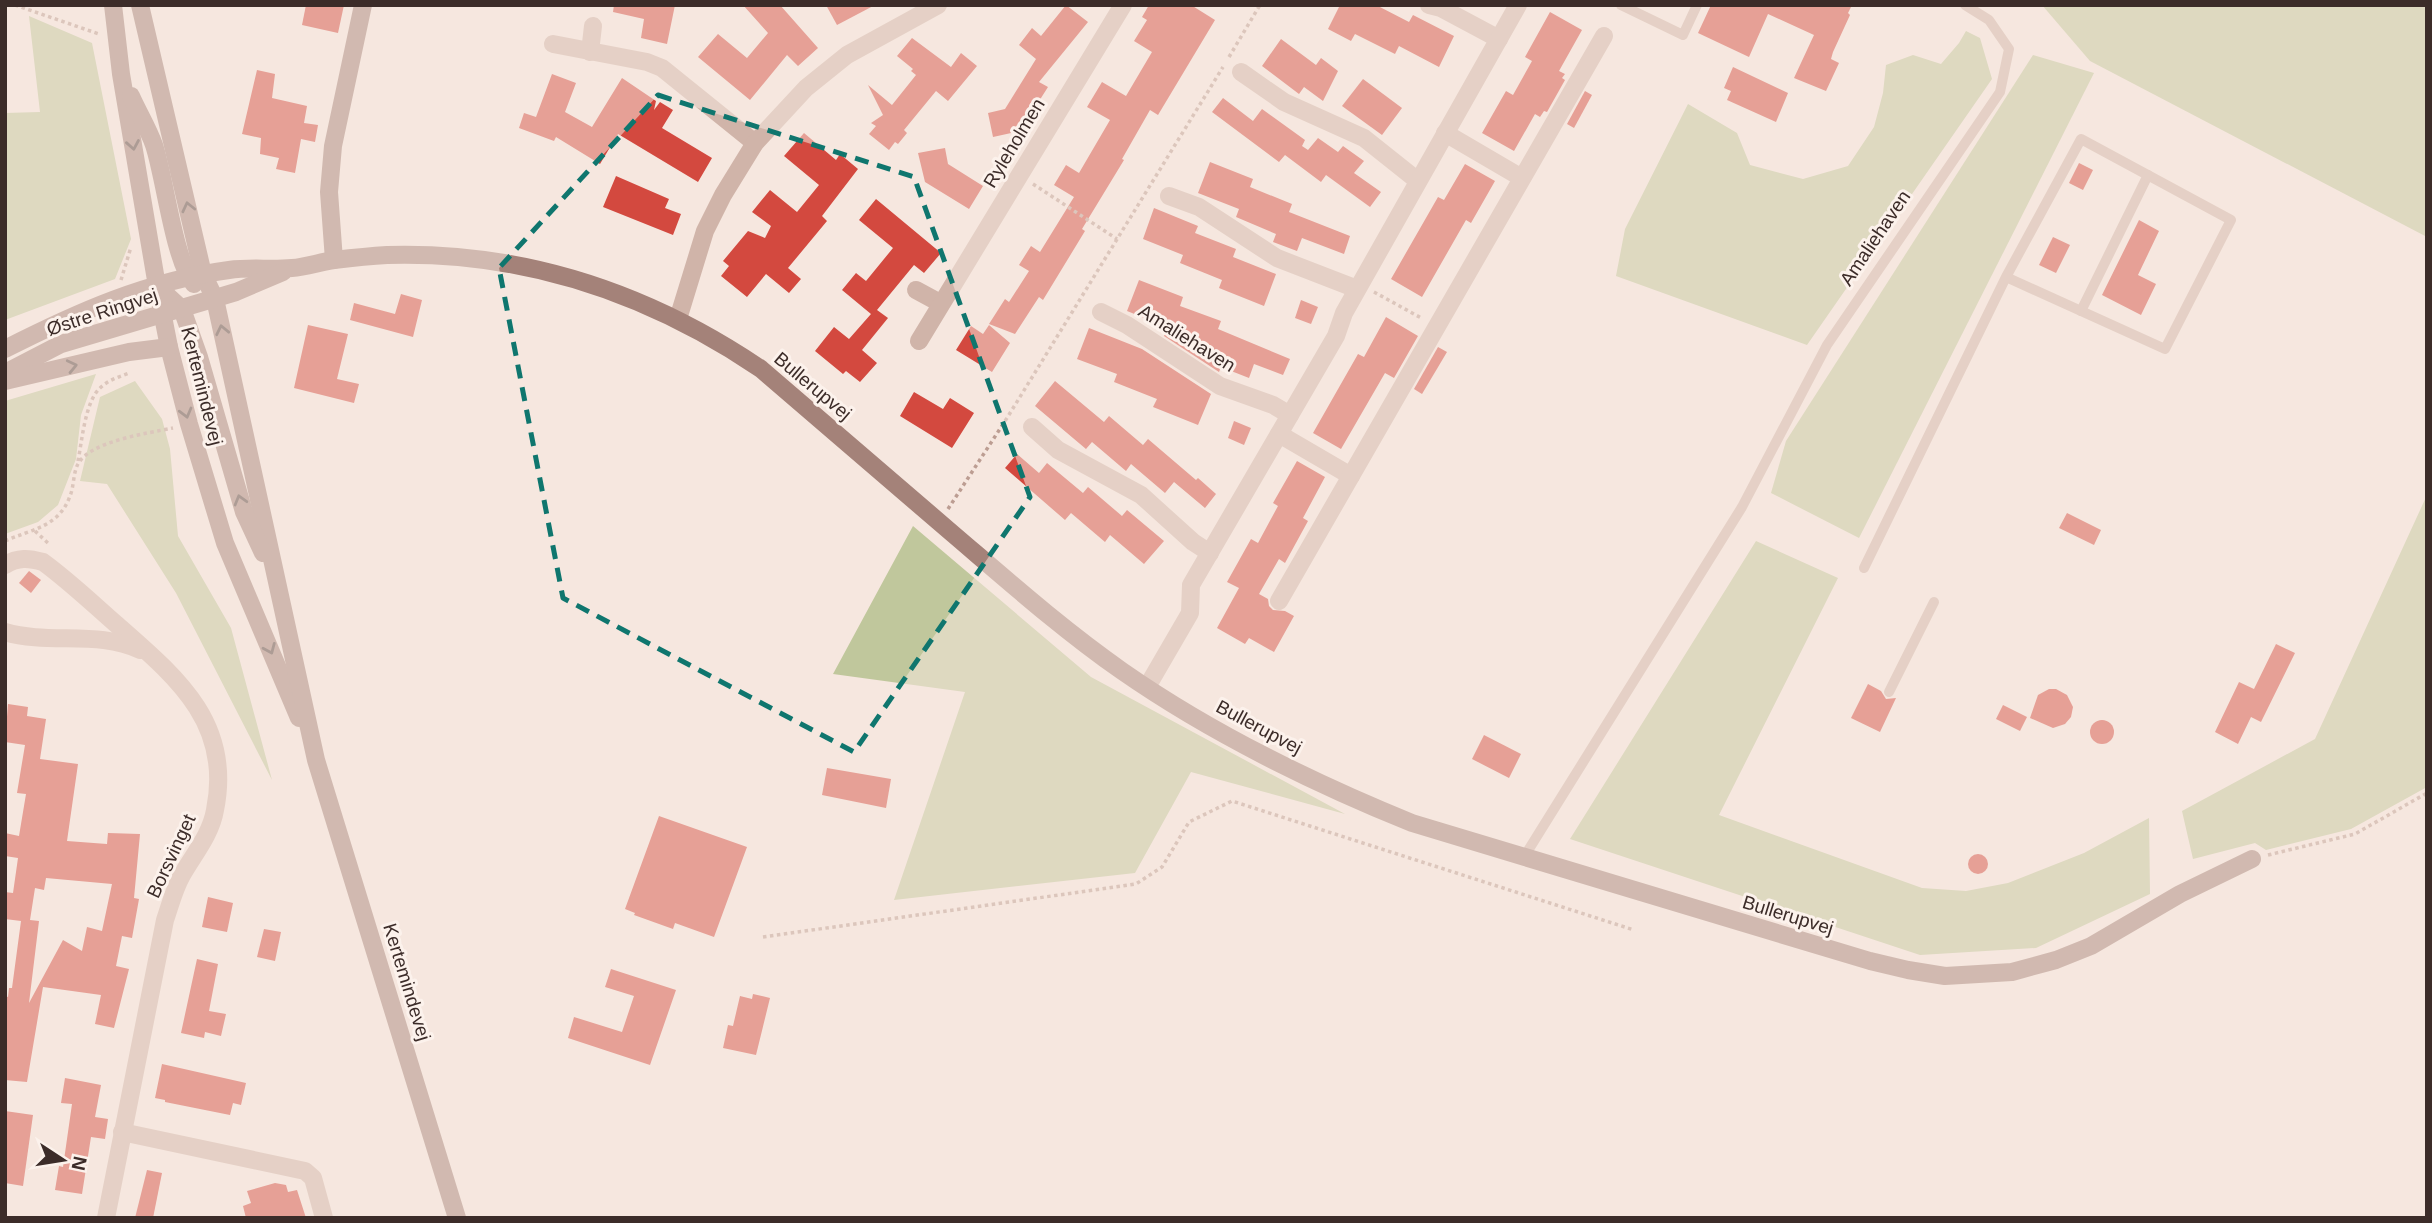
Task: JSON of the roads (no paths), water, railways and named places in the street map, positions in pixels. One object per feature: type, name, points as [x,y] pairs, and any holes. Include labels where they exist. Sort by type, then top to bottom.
[{"type":"main road","name":"Kertemindevej","points":[[113,5],[121,74],[157,286],[189,424],[225,543],[316,760]]},
{"type":"main road","name":"Kertemindevej","points":[[139,5],[278,584],[316,760],[457,1218]]},
{"type":"main road","points":[[334,260],[329,192],[333,146],[363,5]]},
{"type":"main road","points":[[121,74],[153,145],[207,287],[179,306]]},
{"type":"main road","name":"Bullerupvej","points":[[207,287],[334,260],[384,255],[433,255],[491,260],[591,283],[678,319],[723,343],[761,369],[1053,620],[1147,687],[1247,746],[1367,805],[1412,823],[1870,961],[1908,971],[1945,976],[2012,971],[2056,960],[2091,946],[2180,894],[2252,859]]},
{"type":"main road","name":"Bullerupvej","points":[[207,287],[238,269],[293,268]]},
{"type":"main road","points":[[157,286],[179,306],[199,357],[244,512],[278,584]]},
{"type":"main road","name":"Østre Ringvej","points":[[5,349],[110,299],[157,286],[207,287]]},
{"type":"main road","name":"Østre Ringvej","points":[[5,373],[61,344],[123,324],[163,315],[207,287]]},
{"type":"main road","points":[[5,381],[129,352],[169,347]]},
{"type":"street","points":[[678,319],[705,232],[723,195],[755,143],[806,88],[847,55],[938,5]]},
{"type":"street","name":"Ryleholmen","points":[[919,341],[1123,5]]},
{"type":"street","points":[[1429,5],[1441,8],[1499,39]]},
{"type":"street","points":[[1147,687],[1190,613],[1191,585],[1336,336],[1344,313],[1518,5]]},
{"type":"street","points":[[590,52],[593,26]]},
{"type":"street","points":[[1279,601],[1604,36]]},
{"type":"street","points":[[553,44],[646,62],[662,68],[755,143]]},
{"type":"street","points":[[1241,72],[1284,102],[1364,138],[1418,181]]},
{"type":"street","points":[[1445,133],[1522,178]]},
{"type":"street","points":[[1170,196],[1199,206],[1276,258],[1359,286]]},
{"type":"street","points":[[916,290],[940,303]]},
{"type":"street","name":"Amaliehaven","points":[[1101,312],[1127,325],[1220,386],[1273,405],[1290,415]]},
{"type":"street","points":[[1032,428],[1058,450],[1141,495],[1193,542],[1210,553]]},
{"type":"street","points":[[1279,434],[1351,476]]},
{"type":"street","name":"Borsvinget","points":[[5,565],[14,560],[29,558],[43,562],[153,656],[190,694],[209,727],[218,766],[215,810],[203,841],[180,878],[165,920],[106,1218]]},
{"type":"street","name":"Borsvinget","points":[[5,632],[26,637],[106,641],[129,645],[153,656]]},
{"type":"street","points":[[122,1132],[304,1171],[313,1178],[324,1218]]},
{"type":"lane","points":[[1621,5],[1683,35],[1697,5]]},
{"type":"lane","name":"Amaliehaven","points":[[1524,857],[1742,507],[1827,345],[2000,92],[2009,49],[1989,20],[1965,5]]},
{"type":"lane","points":[[1864,568],[2006,277],[2081,139],[2231,220],[2165,349],[2006,277]]},
{"type":"lane","points":[[2081,311],[2148,175]]},
{"type":"lane","points":[[1889,692],[1934,602]]}]
